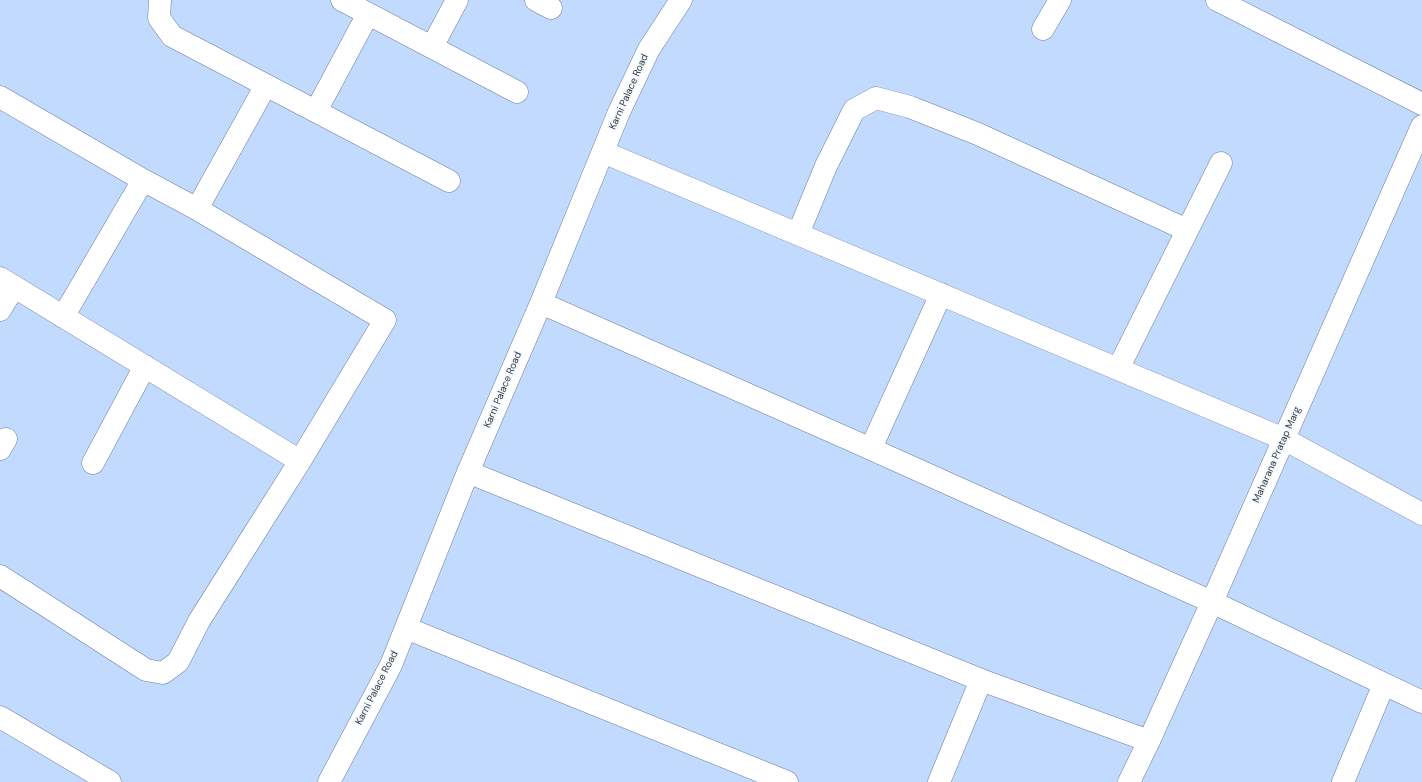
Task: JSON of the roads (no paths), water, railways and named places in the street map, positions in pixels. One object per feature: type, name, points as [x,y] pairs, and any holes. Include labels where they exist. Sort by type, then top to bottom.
[{"type":"street","points":[[160,0],[159,18],[172,36],[449,181]]},
{"type":"street","points":[[342,0],[517,92]]},
{"type":"street","points":[[432,47],[457,0]]},
{"type":"street","name":"Karni Palace Road","points":[[329,782],[391,665],[468,472],[541,303],[619,112],[649,49],[681,0]]},
{"type":"street","points":[[1043,28],[1060,0]]},
{"type":"street","points":[[1222,1],[1422,104]]},
{"type":"street","points":[[316,111],[368,14]]},
{"type":"street","points":[[197,209],[266,85]]},
{"type":"street","points":[[0,97],[143,180],[197,209],[384,320],[300,461],[199,621],[178,662],[163,673],[146,670],[1,580]]},
{"type":"street","points":[[798,234],[826,166],[854,110],[876,98],[910,107],[978,134],[1188,230]]},
{"type":"street","name":"Maharana Pratap Marg","points":[[1131,781],[1212,602],[1422,126]]},
{"type":"street","points":[[603,152],[1284,439],[1422,514]]},
{"type":"street","points":[[1118,369],[1221,163]]},
{"type":"street","points":[[63,317],[143,180]]},
{"type":"street","points":[[0,310],[7,282],[300,461]]},
{"type":"street","points":[[871,448],[941,294]]},
{"type":"street","points":[[541,303],[871,448],[1212,602],[1422,702]]},
{"type":"street","points":[[93,463],[145,366]]},
{"type":"street","points":[[468,472],[981,680],[1149,741]]},
{"type":"street","points":[[406,628],[786,782]]},
{"type":"street","points":[[938,782],[981,680]]},
{"type":"street","points":[[1343,782],[1384,684]]},
{"type":"street","points":[[0,717],[110,782]]}]
